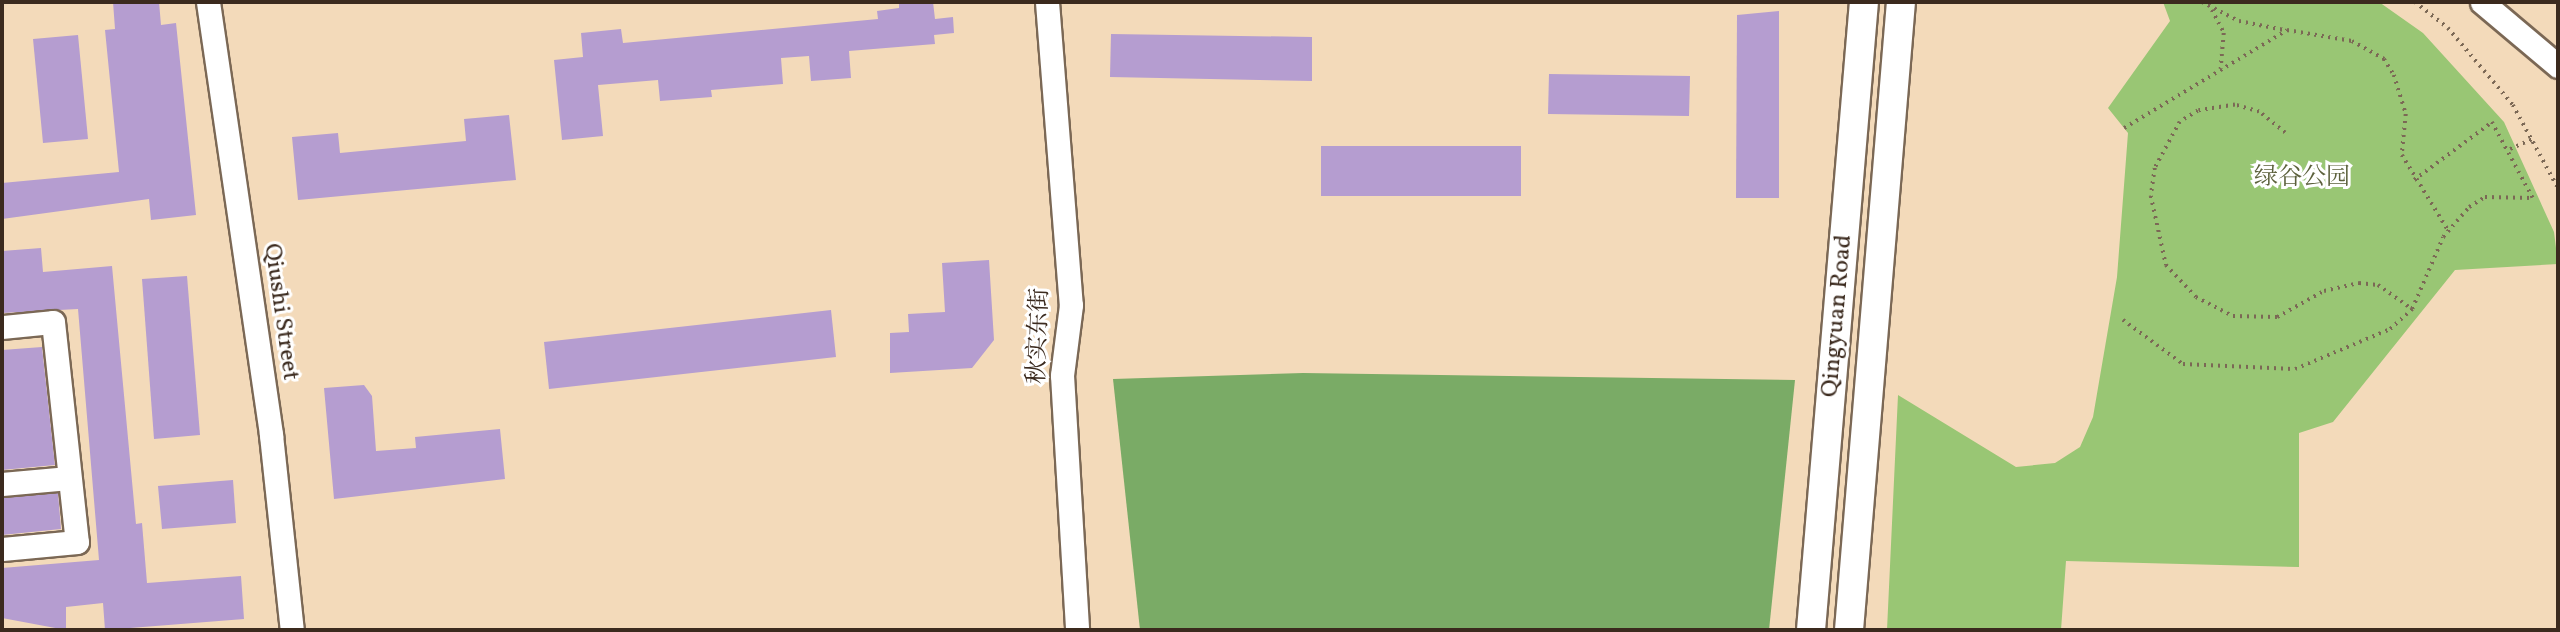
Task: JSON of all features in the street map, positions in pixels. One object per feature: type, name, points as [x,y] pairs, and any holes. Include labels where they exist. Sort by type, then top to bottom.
[{"type":"main road","name":"Qingyuan Road","points":[[1811,630],[1864,2]]},
{"type":"main road","name":"Qingyuan Road","points":[[1849,630],[1901,2]]},
{"type":"street","name":"Qiushi Street","points":[[208,2],[271,435],[292,630]]},
{"type":"street","name":"秋实东街","points":[[1047,2],[1070,304],[1062,375],[1077,630]]},
{"type":"street","points":[[2482,2],[2558,66]]},
{"type":"street","points":[[2,327],[53,322],[77,542],[2,548]]},
{"type":"street","points":[[2,484],[69,478]]},
{"type":"path","points":[[2202,2],[2211,8],[2287,30],[2352,41],[2384,59],[2404,98],[2402,155],[2414,180],[2448,230]]},
{"type":"path","points":[[2415,2],[2484,68],[2532,139],[2558,188]]},
{"type":"path","points":[[2211,8],[2224,33],[2221,70]]},
{"type":"path","points":[[2124,128],[2287,30]]},
{"type":"path","points":[[2285,133],[2259,111],[2235,105],[2198,111],[2179,122],[2155,168],[2151,196],[2165,265],[2196,297],[2233,316],[2277,317],[2324,291],[2359,283],[2378,285],[2412,309]]},
{"type":"path","points":[[2123,320],[2183,364],[2295,369],[2390,329],[2412,309],[2448,230],[2485,197],[2533,198],[2510,149],[2492,122],[2414,180]]},
{"type":"path","points":[[2510,149],[2532,139]]},
{"type":"green space","name":"绿谷公园","points":[[2163,2],[2379,2],[2423,33],[2504,122],[2554,232],[2558,264],[2455,270],[2333,422],[2299,433],[2299,567],[2066,561],[2061,630],[1887,630],[1898,395],[2016,467],[2055,463],[2080,447],[2093,417],[2117,277],[2128,133],[2108,108],[2170,21]]},
{"type":"green space","points":[[1303,373],[1795,380],[1769,630],[1140,630],[1113,379]]},
{"type":"building","points":[[113,2],[159,2],[161,25],[176,23],[196,215],[151,220],[149,199],[2,219],[2,183],[119,172],[105,30],[115,29]]},
{"type":"building","points":[[899,2],[933,2],[935,19],[953,17],[954,33],[934,35],[935,44],[849,51],[851,78],[811,81],[809,56],[781,58],[783,84],[711,90],[712,97],[660,101],[658,80],[598,85],[603,136],[562,140],[554,60],[583,57],[581,33],[621,29],[623,43],[878,19],[877,11],[899,8]]},
{"type":"building","points":[[1779,11],[1779,198],[1736,198],[1737,15]]},
{"type":"building","points":[[1111,34],[1312,37],[1312,81],[1110,77]]},
{"type":"building","points":[[78,35],[88,139],[43,143],[33,39]]},
{"type":"building","points":[[1549,74],[1690,76],[1689,116],[1548,114]]},
{"type":"building","points":[[509,115],[516,180],[298,200],[292,137],[338,133],[340,153],[466,141],[464,119]]},
{"type":"building","points":[[1321,146],[1521,146],[1521,196],[1321,196]]},
{"type":"building","points":[[41,248],[43,272],[112,266],[136,524],[142,523],[147,583],[241,576],[244,619],[105,630],[103,603],[66,607],[66,630],[2,618],[2,568],[99,560],[78,309],[2,313],[2,251]]},
{"type":"building","points":[[989,260],[994,340],[972,368],[890,373],[890,333],[909,332],[908,314],[945,312],[942,263]]},
{"type":"building","points":[[187,276],[200,435],[154,439],[142,279]]},
{"type":"building","points":[[831,310],[836,357],[549,389],[544,342]]},
{"type":"building","points":[[42,347],[55,465],[2,470],[2,350]]},
{"type":"building","points":[[364,385],[372,396],[376,451],[416,448],[415,437],[500,429],[505,479],[334,499],[324,388]]},
{"type":"building","points":[[233,480],[236,523],[162,529],[158,486]]},
{"type":"building","points":[[58,493],[61,529],[2,535],[2,498]]}]
